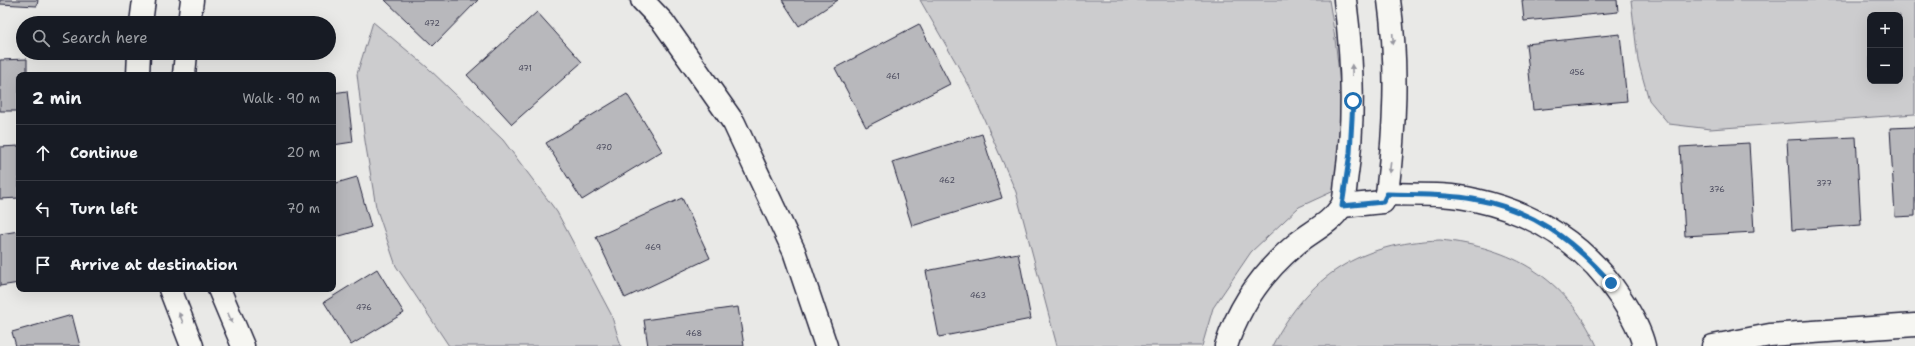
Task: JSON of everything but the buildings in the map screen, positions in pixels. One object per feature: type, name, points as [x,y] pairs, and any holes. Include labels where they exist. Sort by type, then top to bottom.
[{"type":"street","points":[[142,16],[144,0]]},
{"type":"street","points":[[189,16],[192,0]]},
{"type":"street","points":[[642,0],[663,22],[734,123],[794,251],[826,346]]},
{"type":"street","points":[[1226,346],[1231,330],[1247,298],[1269,270],[1295,245],[1325,224],[1342,206],[1350,153],[1353,101],[1351,47],[1345,0]]},
{"type":"street","points":[[1342,206],[1383,202],[1387,194],[1394,138],[1396,83],[1392,27],[1388,0]]},
{"type":"street","points":[[138,72],[139,60]]},
{"type":"street","points":[[184,72],[185,60]]},
{"type":"street","points":[[1387,194],[1474,199],[1506,207],[1536,220],[1564,237],[1590,258],[1611,283],[1629,311],[1644,346]]},
{"type":"street","points":[[171,292],[192,346]]},
{"type":"street","points":[[220,292],[243,346]]},
{"type":"street","points":[[1713,346],[1770,335],[1915,325]]},
{"type":"shaded area","points":[[920,0],[1329,0],[1338,69],[1347,185],[1299,207],[1251,252],[1213,308],[1202,346],[1057,346],[1016,192],[970,87]]},
{"type":"shaded area","points":[[1631,0],[1915,0],[1915,114],[1710,129],[1669,124],[1649,100],[1638,61]]},
{"type":"shaded area","points":[[373,22],[427,67],[503,140],[557,212],[611,314],[621,346],[449,346],[396,266],[376,207],[365,141],[357,74]]},
{"type":"shaded area","points":[[1440,240],[1491,250],[1534,270],[1553,284],[1570,302],[1584,322],[1597,346],[1272,346],[1287,321],[1303,300],[1320,282],[1340,268],[1361,256],[1385,248],[1411,243]]},
{"type":"route","points":[[1353,101],[1350,153],[1342,206],[1383,202],[1387,194],[1474,199],[1506,207],[1536,220],[1564,237],[1590,258],[1611,283]]}]
